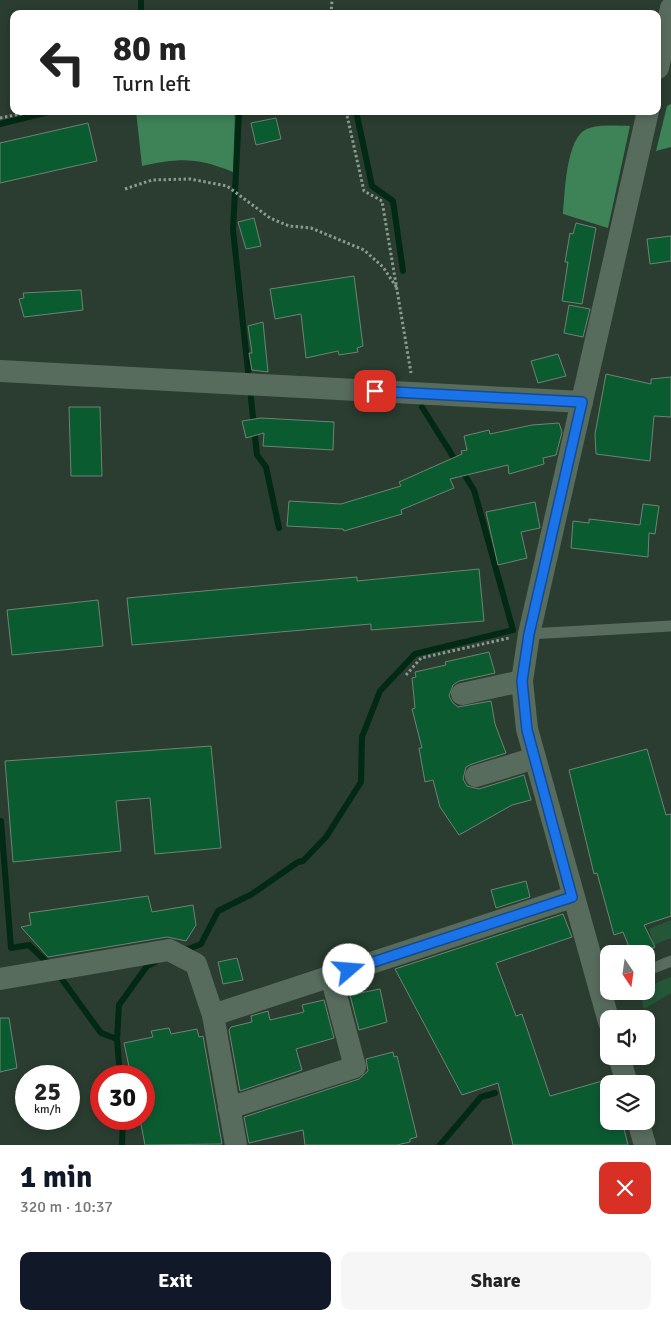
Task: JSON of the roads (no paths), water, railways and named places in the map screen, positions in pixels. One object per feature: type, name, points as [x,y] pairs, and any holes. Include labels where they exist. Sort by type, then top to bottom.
[{"type":"street","points":[[661,54],[671,8]]},
{"type":"street","points":[[600,976],[572,897],[527,730],[522,681],[529,634],[647,115]]},
{"type":"street","points":[[0,371],[582,402]]},
{"type":"street","points":[[462,694],[522,681]]},
{"type":"street","points":[[476,776],[535,758]]},
{"type":"street","points":[[213,1015],[572,897]]},
{"type":"street","points":[[0,979],[169,950],[196,964],[213,1015],[236,1145]]},
{"type":"street","points":[[229,1108],[355,1067],[331,976]]},
{"type":"street","points":[[641,1130],[645,1145]]},
{"type":"lane","points":[[529,634],[671,626]]},
{"type":"lane","points":[[655,967],[671,960]]},
{"type":"waterway","points":[[141,0],[141,10]]},
{"type":"waterway","points":[[0,124],[36,115]]},
{"type":"waterway","points":[[239,115],[233,230],[257,455],[266,467],[279,528]]},
{"type":"waterway","points":[[357,115],[372,186],[393,201],[403,271]]},
{"type":"waterway","points":[[183,951],[201,944],[218,911],[252,894],[298,862],[303,861],[326,837],[361,782],[362,737],[380,691],[415,654],[513,630],[474,490],[422,407]]},
{"type":"waterway","points":[[1,821],[11,948],[29,945],[50,965]]},
{"type":"waterway","points":[[119,1065],[117,1039],[119,1005],[147,966],[155,962]]},
{"type":"waterway","points":[[58,974],[101,1033],[117,1039]]},
{"type":"waterway","points":[[440,1145],[481,1097],[495,1093]]},
{"type":"waterway","points":[[122,1145],[123,1130]]}]
